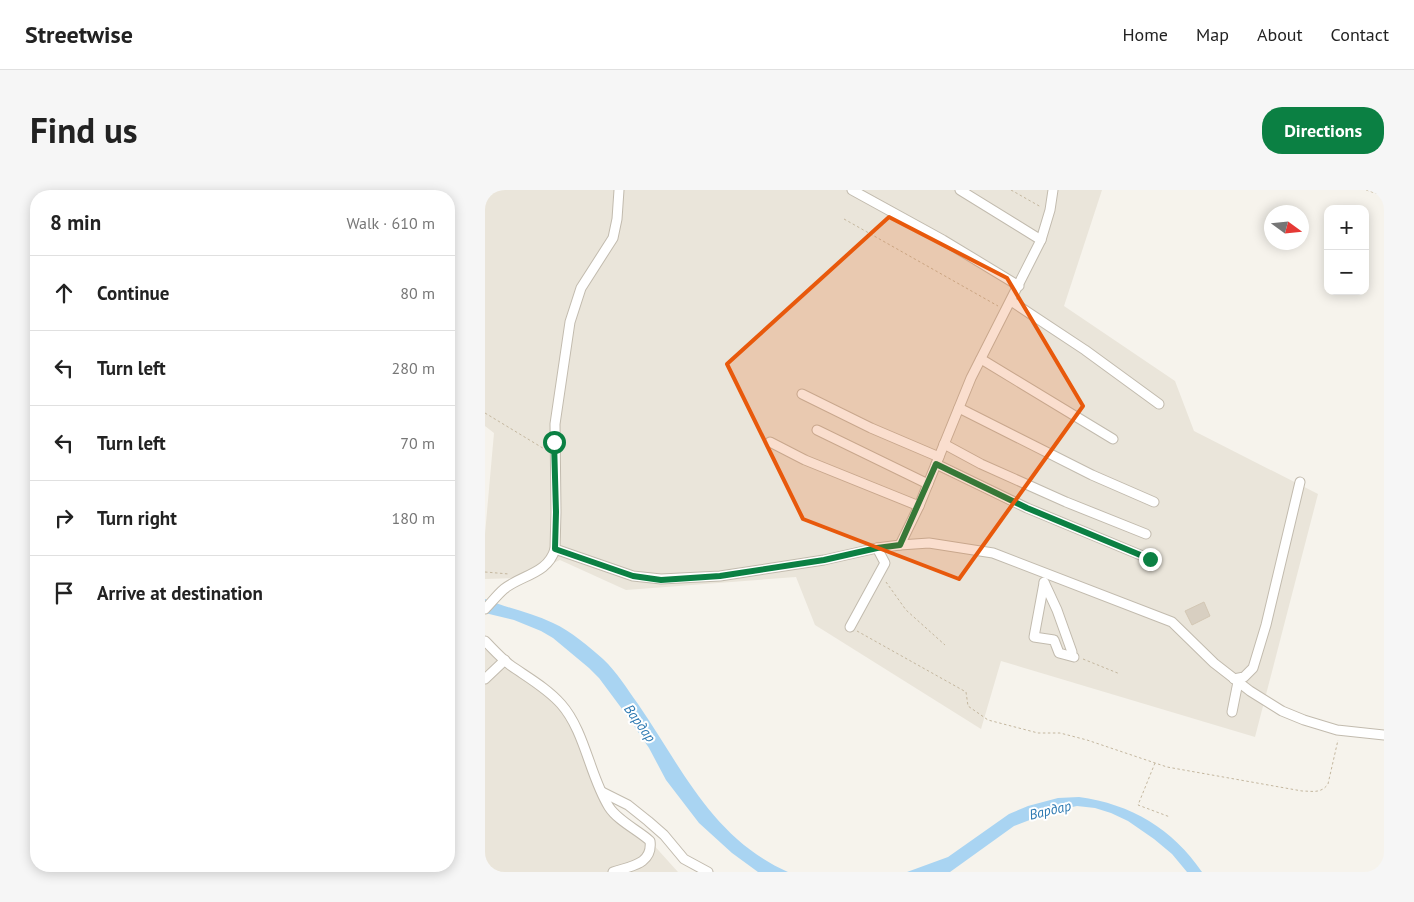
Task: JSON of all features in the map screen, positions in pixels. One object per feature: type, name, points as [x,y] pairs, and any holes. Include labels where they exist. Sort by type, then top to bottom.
[{"type":"street","points":[[485,610],[504,589],[543,568],[551,559],[555,549],[556,409],[570,322],[584,283],[613,238],[617,219],[619,190]]},
{"type":"street","points":[[852,190],[943,240],[1019,286]]},
{"type":"street","points":[[960,190],[1041,240]]},
{"type":"street","points":[[900,545],[919,506],[981,359],[1041,240],[1050,210],[1053,190]]},
{"type":"street","points":[[1011,301],[1085,350],[1159,404]]},
{"type":"street","points":[[981,359],[1113,439]]},
{"type":"street","points":[[802,394],[938,461],[1027,508],[1150,559]]},
{"type":"street","points":[[959,408],[1092,475],[1154,502]]},
{"type":"street","points":[[817,430],[928,484]]},
{"type":"street","points":[[770,442],[805,460],[919,506]]},
{"type":"street","points":[[944,444],[981,464],[1066,502],[1146,534]]},
{"type":"street","points":[[1236,680],[1245,677],[1253,668],[1266,625],[1300,482]]},
{"type":"street","points":[[555,549],[633,576],[661,580],[729,575],[824,560],[877,548],[900,545],[929,543],[993,552],[1172,622],[1214,663],[1250,691],[1282,711],[1304,720],[1341,730],[1384,735]]},
{"type":"street","points":[[850,627],[885,563],[877,548]]},
{"type":"street","points":[[1031,567],[1041,576],[1057,610],[1073,654],[1059,653],[1055,640],[1035,636],[1044,584]]},
{"type":"street","points":[[485,641],[505,660],[548,691],[562,705],[578,731],[609,808],[622,820],[639,830],[650,841],[651,849],[648,858],[640,863],[613,872]]},
{"type":"street","points":[[485,679],[505,660]]},
{"type":"street","points":[[1232,712],[1236,680]]},
{"type":"street","points":[[603,792],[622,802],[648,821],[664,835],[684,859],[709,872]]},
{"type":"path","points":[[1011,190],[1038,206],[1050,210]]},
{"type":"path","points":[[1366,190],[1384,196]]},
{"type":"path","points":[[845,219],[1006,310]]},
{"type":"path","points":[[485,413],[555,456]]},
{"type":"path","points":[[880,574],[906,610],[945,645]]},
{"type":"path","points":[[850,627],[966,692],[968,706],[988,720],[1038,733],[1060,733],[1087,740],[1167,767],[1301,791],[1319,792],[1324,790],[1328,784],[1341,730]]},
{"type":"path","points":[[1073,654],[1120,674]]},
{"type":"path","points":[[1155,762],[1138,805],[1170,817]]},
{"type":"highlighted area","points":[[889,217],[1007,278],[1083,406],[959,579],[803,519],[727,364]]},
{"type":"shaded area","points":[[485,190],[1102,190],[1064,306],[1175,381],[1194,431],[1318,494],[1255,737],[1001,661],[981,729],[815,625],[796,577],[626,590],[560,560],[518,578],[485,579],[485,534],[494,433],[485,426]]},
{"type":"shaded area","points":[[485,641],[562,705],[609,808],[650,841],[678,872],[485,872]]},
{"type":"water","name":"Вардар","points":[[485,599],[537,616],[560,626],[603,659],[622,681],[685,776],[719,821],[762,858],[788,872],[758,872],[732,853],[699,823],[666,780],[649,748],[599,678],[553,638],[541,631],[514,620],[485,613]]},
{"type":"water","name":"Вардар","points":[[1079,797],[1098,800],[1116,806],[1133,812],[1149,821],[1178,843],[1202,872],[1187,872],[1172,854],[1128,821],[1095,808],[1077,806],[1053,811],[1014,826],[950,872],[907,872],[948,857],[1009,814],[1028,806],[1058,798]]},
{"type":"building","points":[[1204,602],[1210,616],[1192,625],[1185,611]]},
{"type":"route","points":[[554,442],[555,549],[633,576],[661,580],[720,576],[824,560],[877,548],[900,545],[919,506],[936,464],[1027,508],[1150,559]]}]
